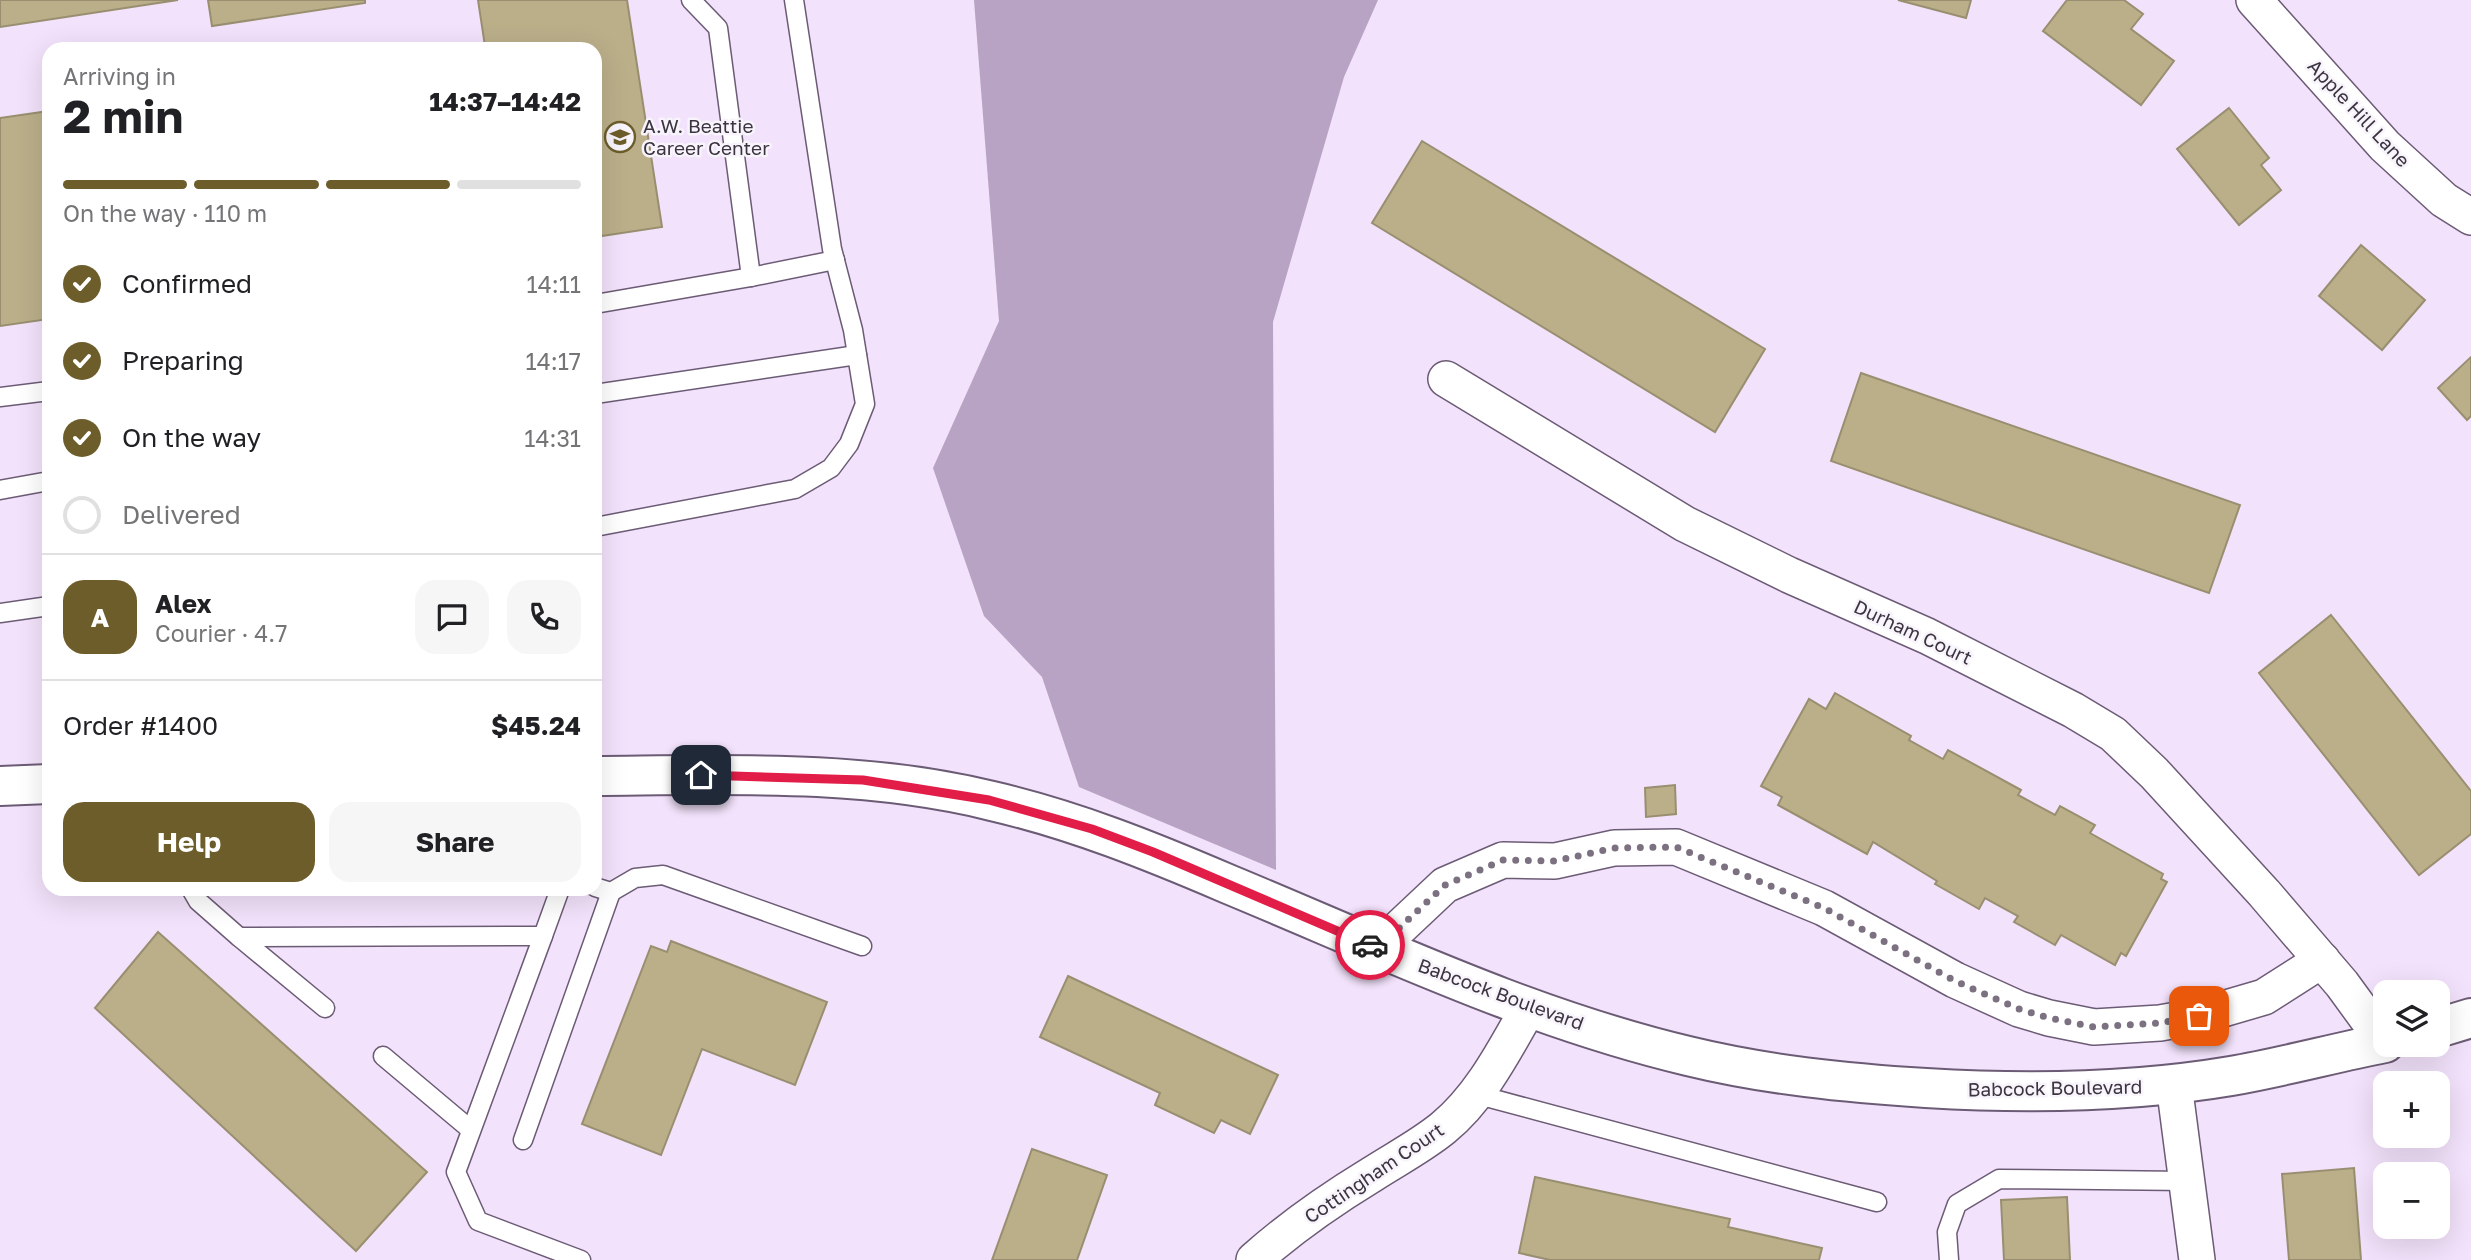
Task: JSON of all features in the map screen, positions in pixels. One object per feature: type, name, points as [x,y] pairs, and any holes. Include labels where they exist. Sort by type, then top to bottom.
[{"type":"main road","name":"Babcock Boulevard","points":[[602,776],[728,775],[863,780],[989,800],[1092,829],[1378,948],[1529,1007],[1621,1038],[1685,1055],[1814,1079],[1950,1089],[2099,1091],[2234,1076],[2373,1046]]},
{"type":"main road","points":[[0,786],[42,785]]},
{"type":"main road","points":[[2450,1024],[2471,1018]]},
{"type":"street","name":"Apple Hill Lane","points":[[2255,0],[2385,146],[2444,200],[2471,217]]},
{"type":"street","name":"Durham Court","points":[[1446,379],[1685,524],[1766,564],[1927,636],[2073,710],[2113,734],[2199,820],[2322,960],[2373,1027]]},
{"type":"street","points":[[1378,948],[1445,885],[1503,860],[1555,861],[1614,848],[1676,847],[1824,908],[1955,981],[2019,1009],[2094,1027],[2160,1023],[2199,1016],[2264,997],[2322,960]]},
{"type":"street","name":"Cottingham Court","points":[[1254,1260],[1354,1185],[1444,1128],[1475,1094],[1529,1007]]},
{"type":"street","points":[[2174,1084],[2197,1260]]},
{"type":"lane","points":[[691,0],[718,27],[751,277]]},
{"type":"lane","points":[[602,526],[795,489],[831,468],[849,444],[865,404],[857,355],[835,260],[794,0]]},
{"type":"lane","points":[[602,303],[835,260]]},
{"type":"lane","points":[[602,393],[857,355]]},
{"type":"lane","points":[[0,397],[42,392]]},
{"type":"lane","points":[[0,490],[42,482]]},
{"type":"lane","points":[[0,613],[42,607]]},
{"type":"lane","points":[[603,889],[635,878],[663,875],[862,946]]},
{"type":"lane","points":[[195,896],[239,937],[325,1008]]},
{"type":"lane","points":[[557,896],[456,1172],[478,1221],[581,1260]]},
{"type":"lane","points":[[523,1140],[601,896]]},
{"type":"lane","points":[[239,937],[543,936]]},
{"type":"lane","points":[[383,1056],[471,1130]]},
{"type":"lane","points":[[1475,1094],[1877,1202]]},
{"type":"lane","points":[[1950,1260],[1947,1233],[1957,1204],[1999,1180],[2187,1181]]},
{"type":"shaded area","points":[[974,0],[1378,0],[1344,77],[1273,322],[1276,870],[1079,787],[1042,677],[984,616],[933,468],[999,321]]},
{"type":"building","points":[[0,0],[178,0],[0,27]]},
{"type":"building","points":[[208,0],[365,0],[365,3],[212,26]]},
{"type":"building","name":"A.W. Beattie Career Center","points":[[478,0],[627,0],[662,227],[602,236],[602,42],[484,42]]},
{"type":"building","points":[[1898,0],[1971,0],[1966,18]]},
{"type":"building","points":[[2067,0],[2124,0],[2143,14],[2131,29],[2174,61],[2141,105],[2043,31]]},
{"type":"building","points":[[2229,108],[2269,158],[2261,165],[2281,190],[2239,225],[2177,149]]},
{"type":"building","points":[[42,112],[42,320],[0,326],[0,118]]},
{"type":"building","points":[[1422,141],[1765,349],[1715,432],[1372,223]]},
{"type":"building","points":[[2361,245],[2425,300],[2382,350],[2319,296]]},
{"type":"building","points":[[2471,357],[2471,416],[2467,420],[2438,388]]},
{"type":"building","points":[[1861,373],[2240,505],[2209,593],[1831,461]]},
{"type":"building","points":[[2331,615],[2471,791],[2471,834],[2419,875],[2259,673]]},
{"type":"building","points":[[1835,693],[1911,736],[1909,740],[1943,759],[1948,750],[2021,790],[2018,795],[2055,815],[2060,806],[2095,825],[2090,833],[2163,874],[2161,879],[2167,882],[2126,956],[2121,953],[2115,965],[2061,935],[2055,945],[2014,922],[2018,916],[1985,898],[1979,909],[1935,884],[1937,881],[1873,842],[1867,854],[1778,805],[1782,797],[1761,786],[1809,699],[1826,709]]},
{"type":"building","points":[[1675,785],[1676,814],[1646,817],[1645,788]]},
{"type":"building","points":[[158,932],[427,1172],[356,1251],[95,1008]]},
{"type":"building","points":[[671,941],[827,1002],[795,1085],[702,1049],[661,1155],[582,1124],[651,946],[667,952]]},
{"type":"building","points":[[1068,976],[1278,1075],[1250,1134],[1221,1120],[1214,1133],[1155,1105],[1160,1093],[1040,1037]]},
{"type":"building","points":[[1032,1149],[1107,1175],[1077,1260],[992,1260]]},
{"type":"building","points":[[2354,1168],[2361,1260],[2289,1260],[2282,1174]]},
{"type":"building","points":[[1535,1177],[1730,1219],[1728,1227],[1822,1248],[1819,1260],[1550,1260],[1519,1253]]},
{"type":"building","points":[[2067,1197],[2070,1260],[2004,1260],[2001,1200]]},
{"type":"way so far","points":[[1370,945],[1378,948],[1445,885],[1503,860],[1555,861],[1614,848],[1676,847],[1824,908],[1955,981],[2019,1009],[2094,1027],[2160,1023],[2199,1016]]},
{"type":"place","name":"A.W. Beattie Career Center","points":[[620,137]]},
{"type":"route","points":[[701,775],[863,780],[989,800],[1092,829],[1153,852],[1370,945]]}]
